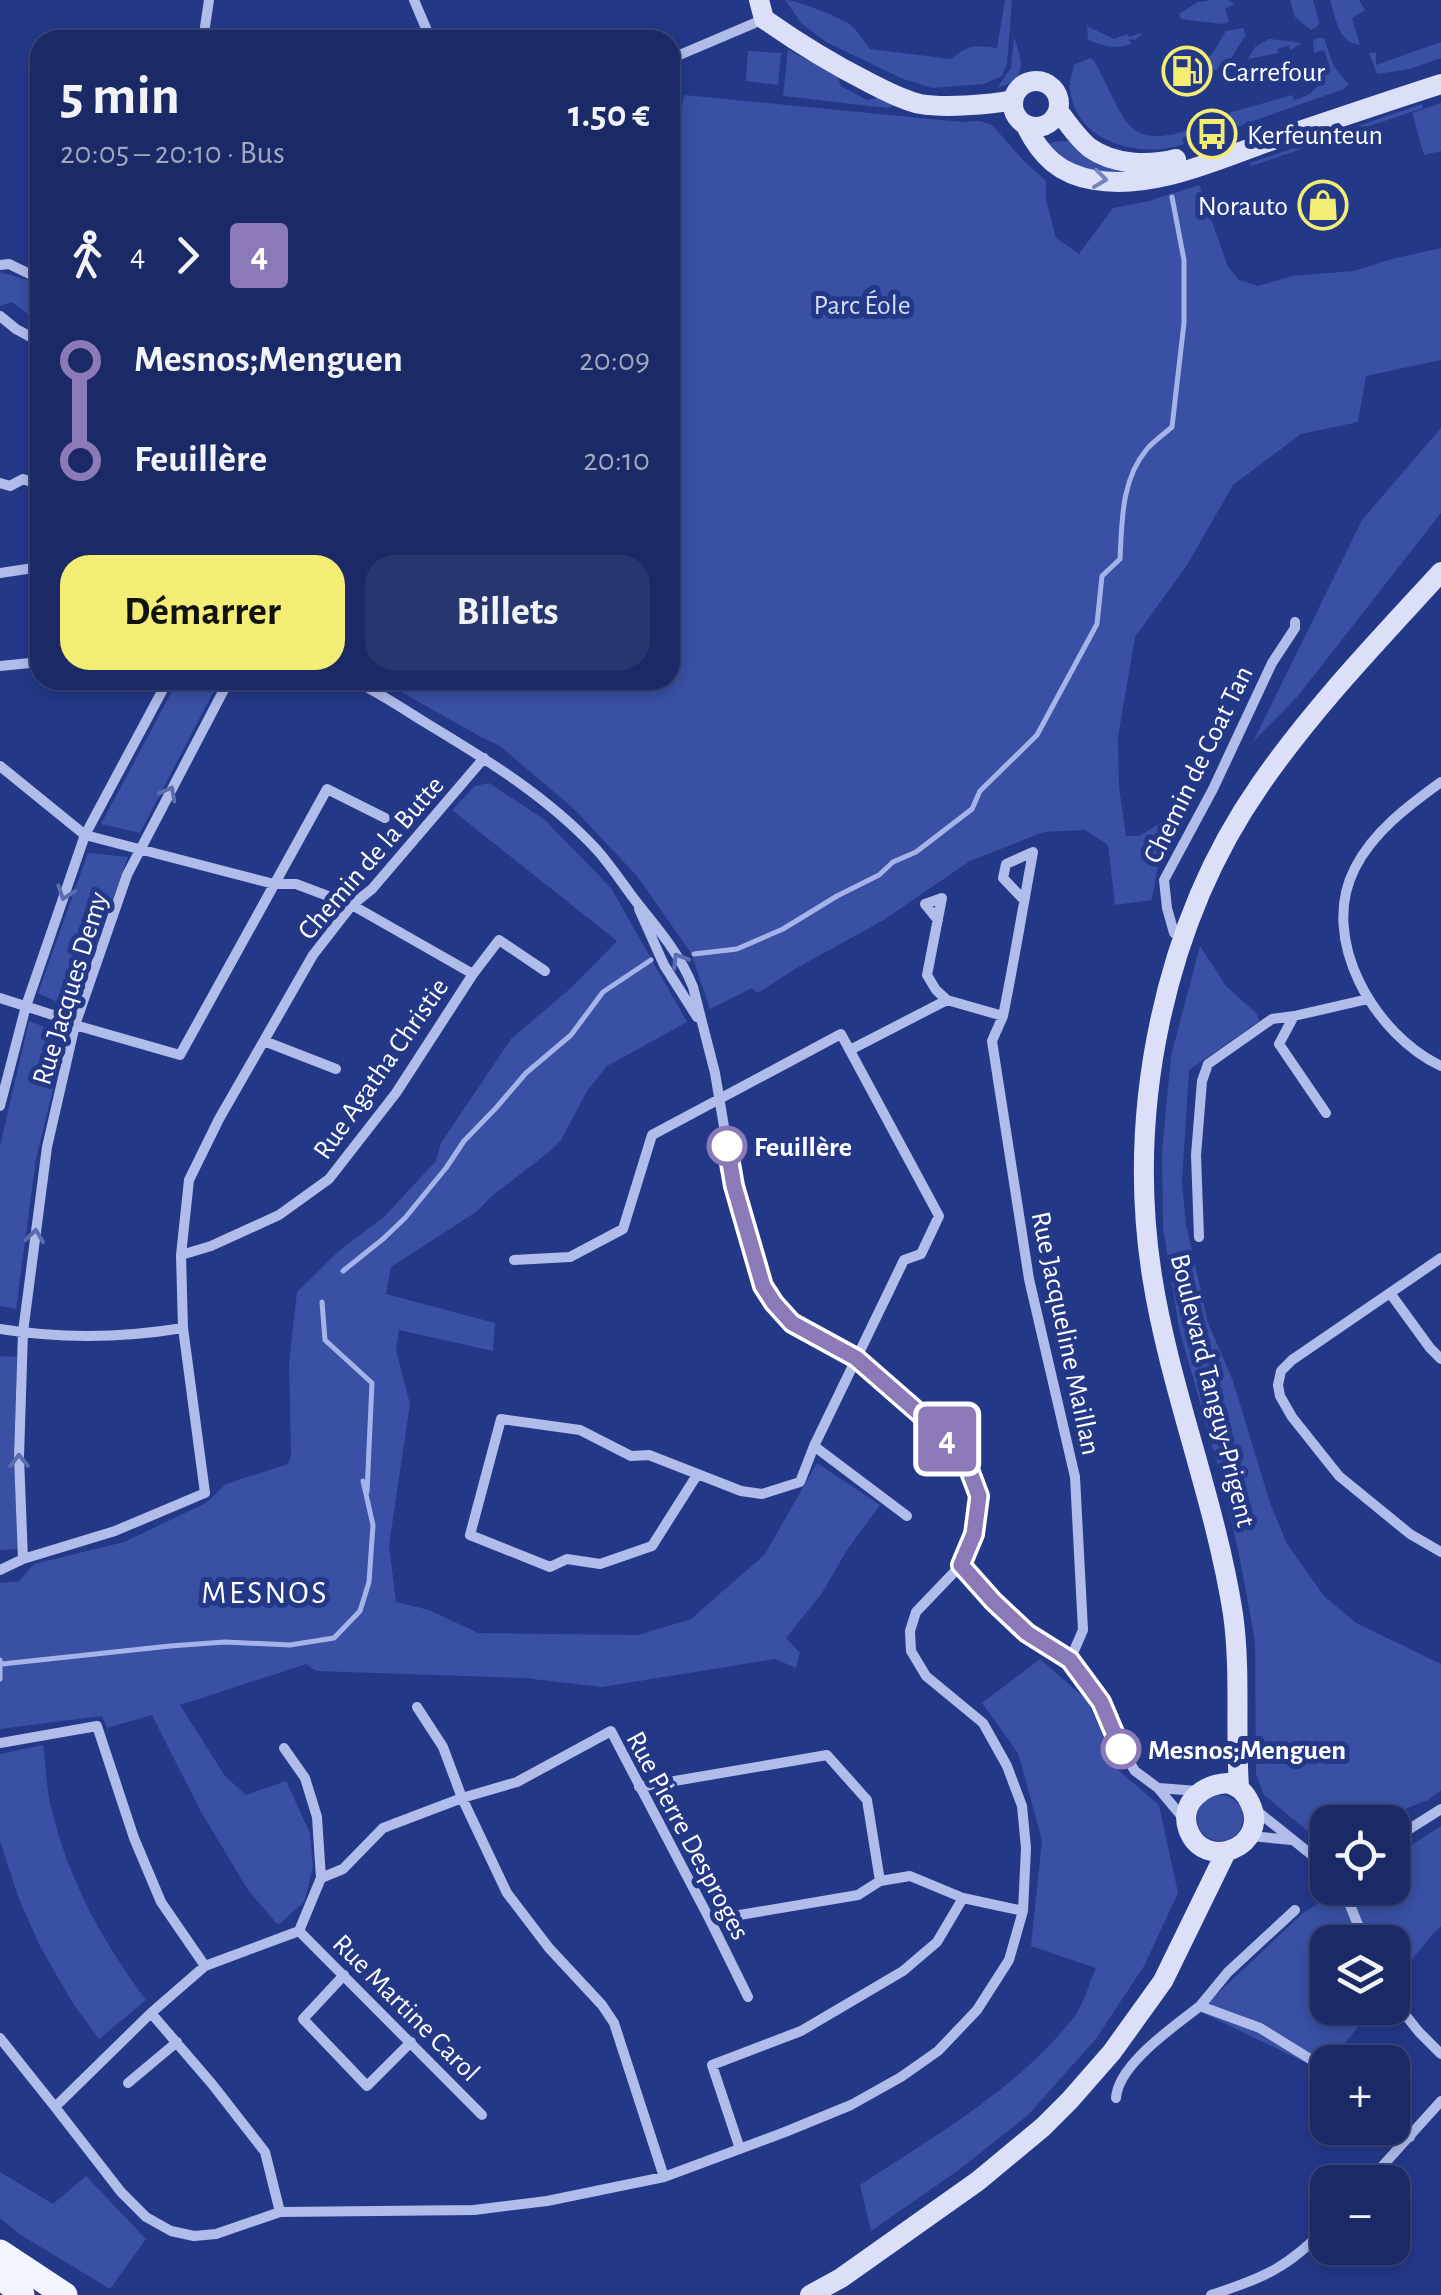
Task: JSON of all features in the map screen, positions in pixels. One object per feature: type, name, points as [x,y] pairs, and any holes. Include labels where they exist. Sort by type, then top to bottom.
[{"type":"main road","points":[[0,2252],[64,2295]]},
{"type":"main road","points":[[0,2276],[22,2295]]},
{"type":"street","points":[[204,30],[208,0]]},
{"type":"street","points":[[414,0],[427,30]]},
{"type":"street","points":[[680,54],[762,9],[819,57],[893,95],[919,104],[948,106],[1013,100]]},
{"type":"street","points":[[1058,112],[1091,149],[1116,159],[1158,164],[1199,154],[1441,71]]},
{"type":"street","points":[[1026,126],[1049,124],[1058,112],[1058,96],[1042,82],[1022,86],[1013,100],[1015,115],[1026,126],[1036,147],[1066,172],[1092,180],[1135,181],[1187,170],[1441,84]]},
{"type":"street","points":[[0,265],[9,264],[30,274]]},
{"type":"street","points":[[0,316],[30,337]]},
{"type":"street","points":[[0,482],[10,486],[23,479],[30,481]]},
{"type":"street","name":"Boulevard Tanguy-Prigent","points":[[1240,1788],[1234,1620],[1223,1554],[1164,1336],[1152,1276],[1142,1175],[1154,1047],[1177,938],[1222,847],[1259,786],[1441,555]]},
{"type":"street","points":[[0,573],[30,568]]},
{"type":"street","name":"Boulevard Tanguy-Prigent","points":[[1356,664],[1441,572]]},
{"type":"street","name":"Chemin de Coat Tan","points":[[1177,938],[1167,908],[1164,880],[1295,622]]},
{"type":"street","points":[[0,666],[30,663]]},
{"type":"street","name":"Rue Jacques Demy","points":[[0,1106],[26,1006],[85,836],[163,690]]},
{"type":"street","name":"Rue Jacques Demy","points":[[24,1559],[19,1456],[23,1332],[47,1147],[75,1025],[127,875],[224,690]]},
{"type":"street","points":[[0,2038],[121,2192],[146,2217],[171,2231],[194,2236],[216,2234],[280,2212],[474,2210],[547,2201],[664,2177],[851,2104],[902,2078],[938,2051],[976,2010],[1009,1960],[1023,1911],[1026,1848],[1022,1806],[1007,1766],[983,1723],[926,1676],[912,1651],[910,1631],[916,1612],[961,1565],[974,1534],[979,1496],[967,1464],[943,1434],[856,1358],[792,1323],[763,1286],[734,1186],[716,1072],[703,1026],[664,964],[637,903],[620,877],[595,847],[525,787],[370,690]]},
{"type":"street","name":"Chemin de la Butte","points":[[24,1559],[115,1531],[206,1493],[184,1328],[181,1254],[190,1180],[313,954],[484,758]]},
{"type":"street","points":[[0,766],[85,836],[274,884],[296,884],[352,906],[473,974]]},
{"type":"street","points":[[1441,782],[1372,839],[1353,871],[1345,900],[1344,930],[1351,961],[1368,998],[1397,1036],[1441,1066]]},
{"type":"street","points":[[0,998],[75,1025],[180,1055],[328,789],[385,818]]},
{"type":"street","name":"Rue Jacqueline Maillan","points":[[1024,900],[1003,1016],[992,1042],[1028,1279],[1074,1477],[1084,1630],[1070,1660]]},
{"type":"street","points":[[938,920],[928,975],[936,990],[947,1000],[1003,1016]]},
{"type":"street","name":"Rue Agatha Christie","points":[[181,1254],[211,1246],[278,1215],[328,1180],[396,1093],[499,940],[545,971]]},
{"type":"street","points":[[1200,1238],[1196,1155],[1202,1081],[1208,1064],[1272,1018],[1368,998]]},
{"type":"street","points":[[850,1050],[947,1000]]},
{"type":"street","points":[[1294,1016],[1280,1044],[1326,1113]]},
{"type":"street","points":[[514,1260],[570,1257],[624,1229],[652,1135],[841,1034],[939,1216],[922,1254],[904,1260],[800,1482],[762,1494],[740,1492],[698,1475],[649,1456],[631,1456],[580,1430],[502,1420],[470,1535],[550,1567],[567,1560],[600,1564],[652,1546],[698,1475]]},
{"type":"street","points":[[264,1041],[336,1069]]},
{"type":"street","points":[[1441,1258],[1292,1360],[1281,1371],[1278,1385],[1292,1417],[1339,1476],[1410,1534],[1441,1552]]},
{"type":"street","points":[[1390,1293],[1441,1358]]},
{"type":"street","points":[[0,1328],[102,1337],[184,1328]]},
{"type":"street","points":[[814,1446],[907,1516]]},
{"type":"street","points":[[0,1570],[24,1559]]},
{"type":"street","points":[[961,1565],[1027,1633],[1070,1660],[1101,1702],[1121,1749],[1136,1771],[1158,1788],[1187,1821],[1199,1844],[1207,1850],[1226,1852],[1239,1846],[1249,1836],[1254,1817],[1252,1807]]},
{"type":"street","points":[[417,1707],[443,1747],[462,1798],[508,1892],[549,1948],[614,2023],[664,2177]]},
{"type":"street","name":"Boulevard Tanguy-Prigent","points":[[1207,1788],[1227,1754],[1237,1707]]},
{"type":"street","points":[[0,1742],[97,1726],[134,1838],[161,1902],[205,1966]]},
{"type":"street","name":"Rue Pierre Desproges","points":[[462,1798],[516,1782],[611,1731],[748,1997]]},
{"type":"street","points":[[55,2106],[205,1966],[300,1931],[322,1878],[317,1816],[305,1778],[284,1748]]},
{"type":"street","points":[[639,1787],[827,1755],[866,1800],[880,1880]]},
{"type":"street","points":[[1158,1788],[1207,1788],[1228,1783],[1240,1788],[1252,1807],[1310,1853]]},
{"type":"street","points":[[1187,1821],[1190,1804],[1207,1788]]},
{"type":"street","points":[[322,1878],[343,1870],[383,1828],[462,1798]]},
{"type":"street","points":[[1410,1829],[1441,1809]]},
{"type":"street","points":[[1249,1836],[1292,1840]]},
{"type":"street","points":[[1199,1844],[1207,1888]]},
{"type":"street","points":[[810,2295],[841,2278],[978,2181],[1070,2100],[1112,2052],[1164,1981],[1226,1852]]},
{"type":"street","points":[[710,1920],[858,1895],[880,1880],[910,1876],[963,1898],[1023,1911]]},
{"type":"street","points":[[740,2149],[712,2065],[801,2030],[903,1971],[937,1942],[963,1898]]},
{"type":"street","points":[[1116,2098],[1116,2086],[1147,2049],[1200,2006],[1228,1972],[1295,1910]]},
{"type":"street","name":"Rue Martine Carol","points":[[300,1931],[482,2115]]},
{"type":"street","points":[[344,1975],[303,2019],[367,2086],[411,2042]]},
{"type":"street","points":[[1200,2006],[1260,2028],[1310,2059]]},
{"type":"street","points":[[151,2013],[265,2152],[280,2212]]},
{"type":"street","points":[[1410,2021],[1441,2054]]},
{"type":"street","points":[[128,2084],[177,2042]]},
{"type":"street","points":[[1410,2137],[1441,2101]]},
{"type":"street","points":[[1384,2165],[1403,2145]]},
{"type":"street","points":[[1211,2295],[1253,2282],[1310,2245]]},
{"type":"green space","points":[[785,0],[848,23],[870,49],[951,59],[973,47],[997,48],[1005,0],[1012,0],[1007,64],[1002,76],[984,84],[932,88],[903,79],[826,42],[801,23]]},
{"type":"green space","points":[[1290,0],[1313,0],[1318,26],[1311,30],[1295,17]]},
{"type":"green space","points":[[1330,0],[1359,0],[1365,10],[1352,18],[1360,45],[1342,35]]},
{"type":"green space","points":[[1198,2],[1234,4],[1225,9],[1229,22],[1181,19],[1179,14]]},
{"type":"green space","points":[[1087,26],[1114,39],[1141,35],[1129,39],[1131,44],[1109,46],[1088,40]]},
{"type":"green space","points":[[1243,28],[1246,35],[1224,68],[1215,70],[1204,63],[1226,31]]},
{"type":"green space","points":[[1014,37],[1019,55],[1018,75],[997,88],[1011,68]]},
{"type":"green space","points":[[1324,38],[1334,67],[1349,84],[1236,127],[1229,113],[1292,95],[1294,100],[1315,89],[1319,74],[1331,71],[1324,50],[1314,53],[1313,40]]},
{"type":"green space","points":[[1269,39],[1302,43],[1290,50],[1289,45],[1277,49],[1278,53],[1248,59],[1255,47]]},
{"type":"green space","points":[[1441,42],[1441,58],[1377,74],[1369,53],[1376,52],[1376,65]]},
{"type":"green space","points":[[788,50],[837,75],[841,86],[867,100],[881,97],[897,105],[888,108],[783,96]]},
{"type":"green space","points":[[748,51],[781,53],[778,85],[746,81]]},
{"type":"green space","points":[[1090,58],[1124,118],[1145,135],[1186,131],[1226,115],[1228,129],[1193,141],[1190,135],[1182,138],[1184,144],[1150,149],[1131,148],[1097,135],[1075,108],[1070,89],[1074,65]]},
{"type":"green space","name":"Parc Éole","points":[[684,95],[980,121],[992,125],[1046,181],[1046,200],[1056,238],[1079,254],[1113,208],[1199,185],[1228,267],[1239,280],[1258,286],[1292,276],[1354,271],[1441,248],[1441,360],[1366,376],[1358,422],[1301,434],[1233,485],[1187,565],[1135,637],[1118,737],[1119,787],[1126,836],[1139,836],[1162,822],[1177,826],[1158,864],[1152,900],[1115,905],[1108,845],[1085,830],[1044,832],[970,861],[882,921],[758,993],[752,988],[710,1009],[691,953],[637,876],[574,809],[500,746],[398,690],[680,690],[680,120]]},
{"type":"green space","points":[[1441,103],[1441,151],[1424,155],[1412,113]]},
{"type":"green space","points":[[1422,104],[1423,108],[1251,166],[1250,163]]},
{"type":"green space","points":[[1073,140],[1150,169],[1101,176],[1055,159],[1048,143]]},
{"type":"green space","points":[[0,272],[30,282],[30,316],[12,302],[0,306]]},
{"type":"green space","points":[[1441,428],[1441,513],[1297,697],[1253,742],[1362,520]]},
{"type":"green space","points":[[173,690],[214,690],[140,833],[101,824]]},
{"type":"green space","points":[[489,783],[545,820],[611,888],[687,1022],[607,1066],[587,1091],[561,1140],[549,1152],[476,1212],[391,1267],[386,1294],[495,1323],[493,1351],[399,1330],[396,1350],[410,1404],[389,1545],[396,1602],[429,1610],[478,1633],[638,1635],[691,1619],[765,1554],[817,1463],[880,1505],[822,1593],[786,1638],[800,1653],[796,1668],[775,1659],[602,1687],[524,1678],[316,1671],[306,1664],[180,1705],[225,1776],[246,1795],[286,1781],[310,1833],[313,1867],[304,1902],[278,1925],[248,1890],[200,1810],[152,1715],[107,1728],[102,1716],[0,1729],[0,1583],[19,1581],[34,1564],[124,1542],[206,1503],[226,1484],[288,1464],[289,1363],[297,1292],[340,1250],[384,1217],[436,1161],[441,1143],[511,1039],[572,987],[617,941],[452,810],[475,786]]},
{"type":"green space","points":[[88,853],[128,857],[72,1009],[38,993]]},
{"type":"green space","points":[[1200,946],[1226,986],[1257,1014],[1259,1021],[1189,1070],[1182,1182],[1186,1224],[1208,1323],[1233,1381],[1270,1503],[1287,1544],[1324,1596],[1356,1623],[1441,1664],[1441,1790],[1410,1807],[1310,1805],[1310,1833],[1264,1795],[1256,1774],[1255,1641],[1218,1466],[1179,1328],[1163,1227],[1162,1152],[1171,1056]]},
{"type":"green space","points":[[29,1021],[66,1035],[36,1159],[16,1309],[0,1306],[0,1146]]},
{"type":"green space","points":[[0,1356],[17,1357],[14,1457],[18,1549],[0,1550]]},
{"type":"green space","points":[[1040,1659],[1087,1700],[1118,1770],[1159,1805],[1178,1893],[1144,1966],[1095,2040],[1028,2115],[960,2169],[871,2231],[860,2185],[974,2110],[1027,2067],[1074,2017],[1096,1968],[1031,1946],[1042,1840],[1018,1753],[982,1703]]},
{"type":"green space","points":[[43,1745],[49,1799],[77,1884],[101,1932],[146,2000],[99,2039],[40,1946],[0,1841],[0,1754]]},
{"type":"green space","points":[[1220,1795],[1236,1802],[1243,1818],[1236,1834],[1220,1841],[1204,1834],[1197,1818],[1204,1802]]},
{"type":"green space","points":[[1441,1826],[1441,1926],[1410,1962],[1410,1925],[1310,1925],[1310,2025],[1360,2025],[1344,2045],[1310,2045],[1310,2065],[1199,2011],[1316,1905],[1410,1905],[1410,1846]]},
{"type":"green space","points":[[0,2172],[53,2204],[86,2176],[146,2239],[110,2289],[0,2218]]},
{"type":"waterway","points":[[694,954],[737,949],[783,929],[916,852],[972,809],[980,791],[1037,735],[1097,624],[1102,576],[1120,559],[1124,501],[1132,474],[1147,449],[1172,427],[1184,323],[1184,260],[1172,197]]},
{"type":"waterway","points":[[343,1271],[405,1218],[464,1141],[526,1073],[571,1035],[603,992],[651,960]]},
{"type":"waterway","points":[[2,1664],[225,1642],[290,1645],[334,1638],[360,1611],[369,1582],[373,1525],[363,1481],[367,1492],[372,1383],[325,1340],[322,1302]]},
{"type":"waterway","points":[[0,1660],[0,1679]]},
{"type":"bus line","name":"4","points":[[727,1146],[734,1186],[763,1286],[774,1303],[792,1323],[856,1358],[943,1434],[967,1464],[979,1496],[974,1534],[961,1565],[1027,1633],[1070,1660],[1101,1702],[1121,1749]]},
{"type":"place","name":"Carrefour","points":[[1187,71]]},
{"type":"place","name":"Kerfeunteun","points":[[1212,134]]},
{"type":"place","name":"Norauto","points":[[1323,205]]},
{"type":"place","name":"Feuillère","points":[[727,1146]]},
{"type":"place","name":"Mesnos;Menguen","points":[[1121,1749]]},
{"type":"district","name":"MESNOS","points":[[265,1592]]}]
